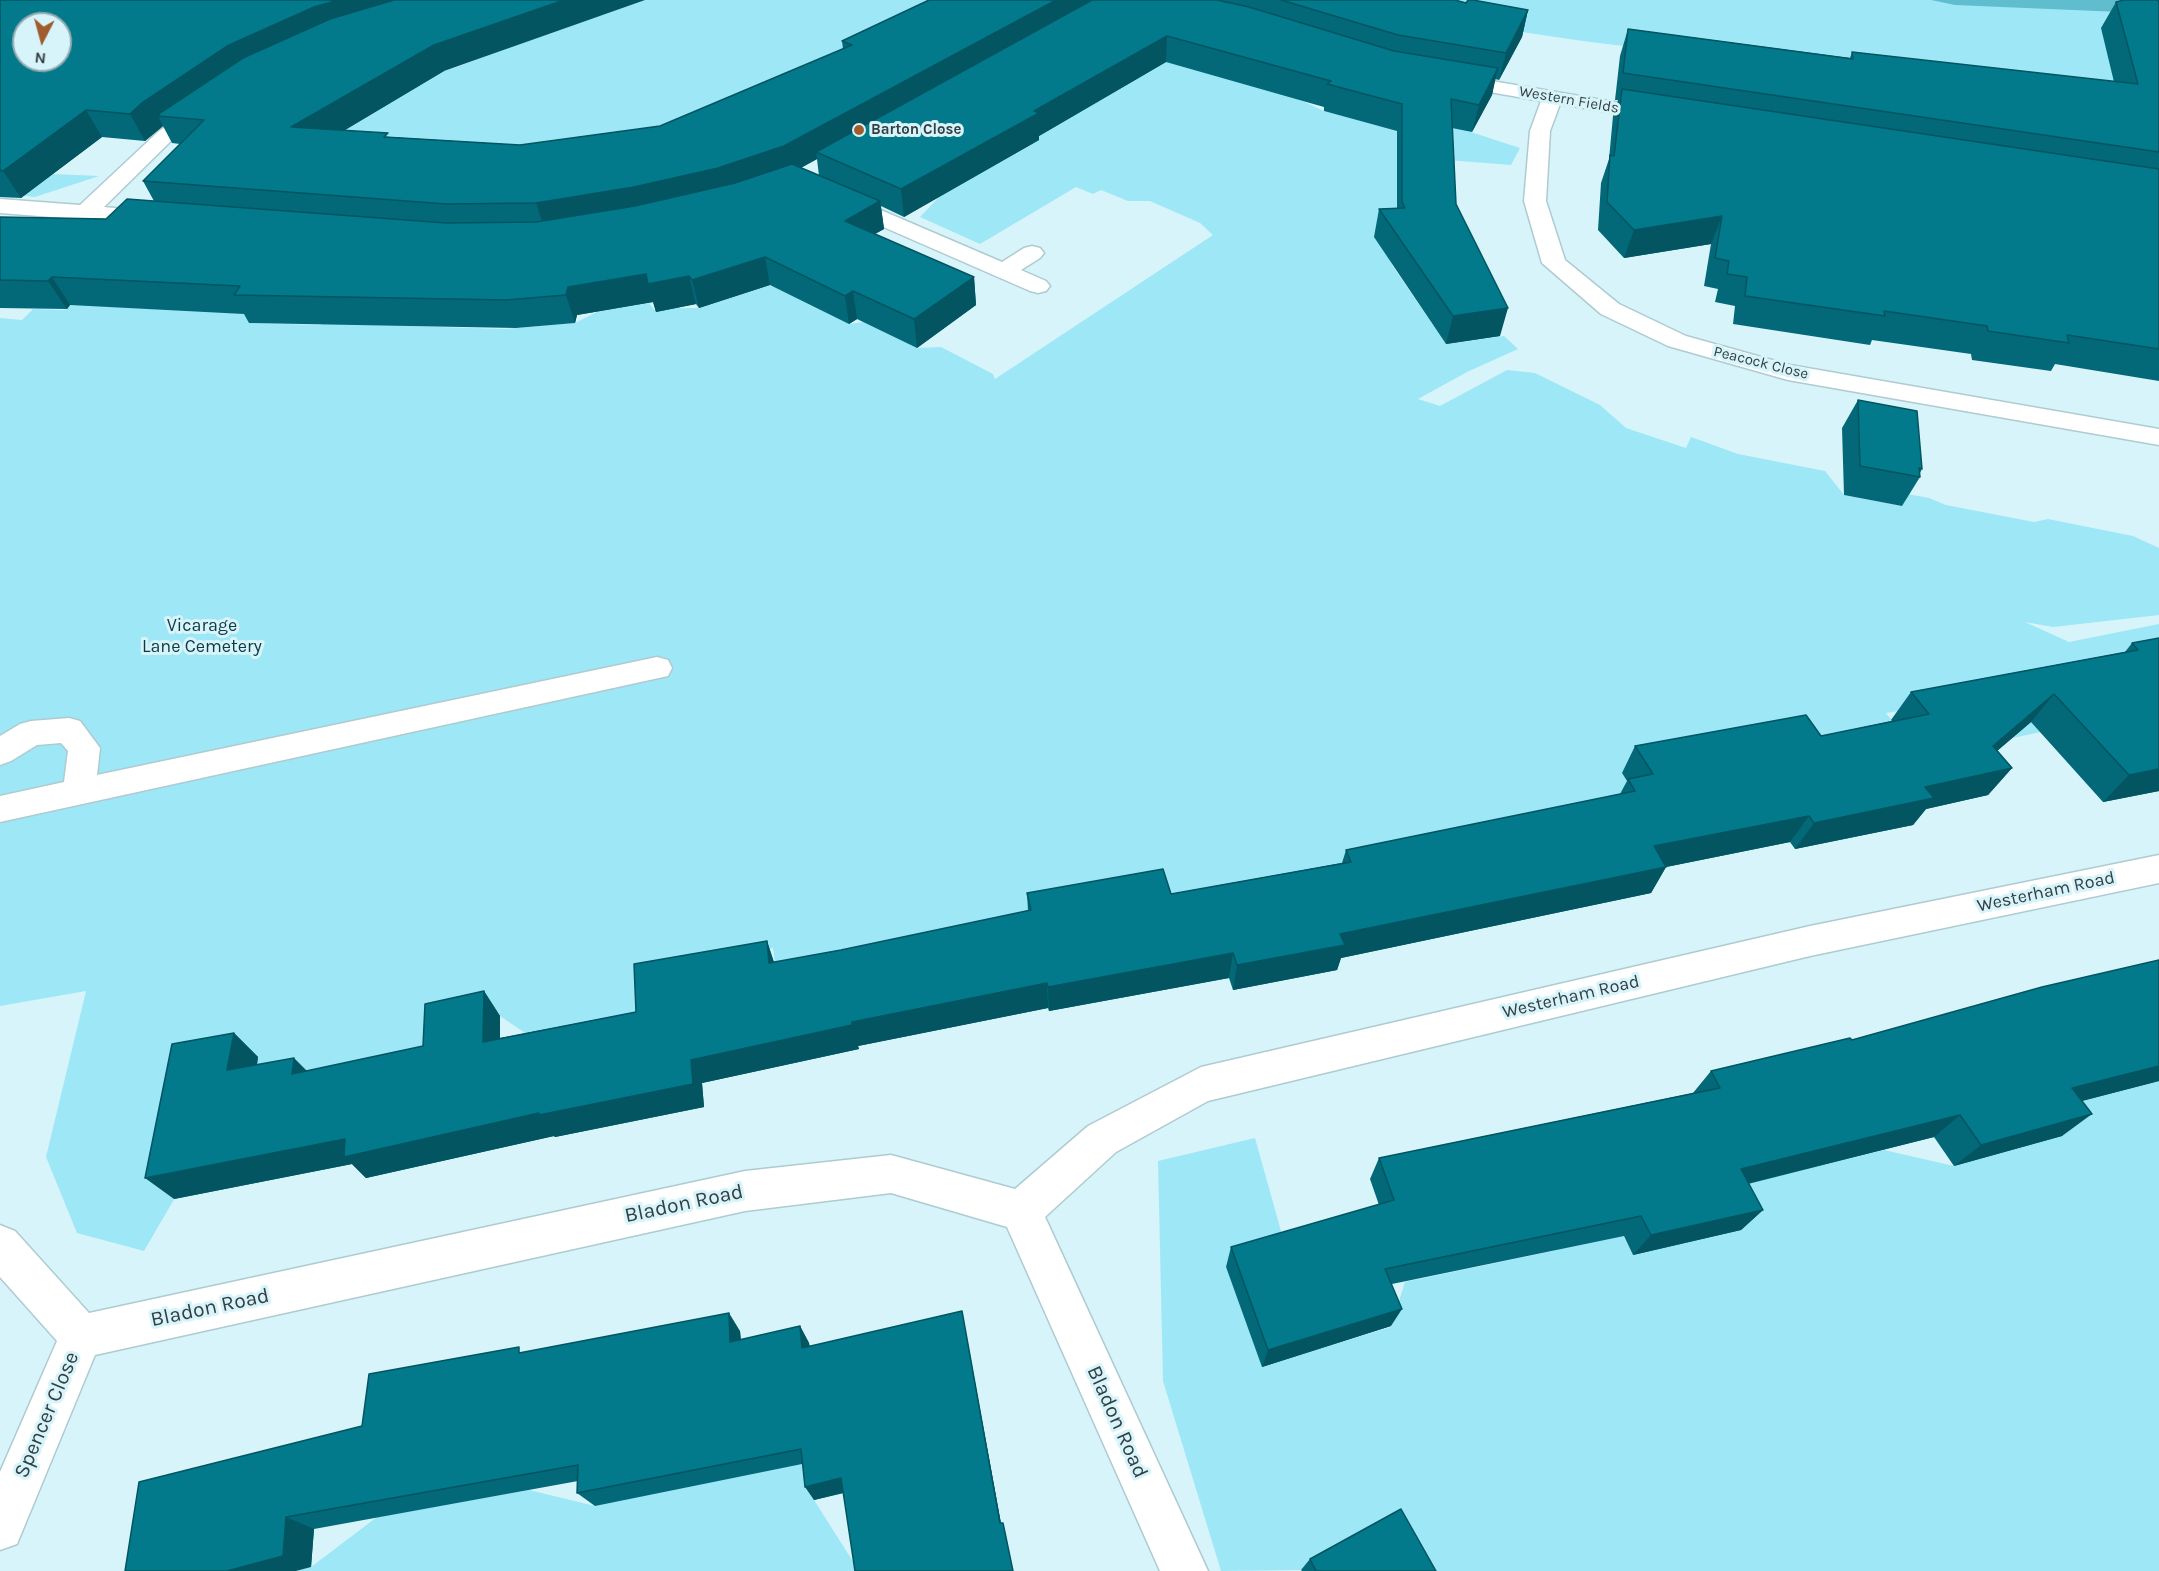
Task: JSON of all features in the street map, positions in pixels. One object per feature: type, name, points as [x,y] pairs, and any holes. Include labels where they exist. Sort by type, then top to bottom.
[{"type":"street","name":"Western Fields","points":[[1436,77],[1680,118]]},
{"type":"street","points":[[86,212],[166,135],[220,98]]},
{"type":"street","name":"Peacock Close","points":[[1552,98],[1540,131],[1535,201],[1554,263],[1610,309],[1677,341],[1788,372],[2159,437]]},
{"type":"street","points":[[820,191],[1038,286]]},
{"type":"street","points":[[0,206],[174,220]]},
{"type":"street","points":[[1004,271],[1032,253]]},
{"type":"street","points":[[0,808],[657,668]]},
{"type":"street","points":[[0,752],[31,733],[69,730],[84,748],[79,792]]},
{"type":"street","name":"Westerham Road","points":[[1021,1211],[1102,1139],[1201,1085],[1809,941],[2159,868]]},
{"type":"street","name":"Bladon Road","points":[[81,1336],[745,1191],[891,1174],[1021,1211],[1184,1571]]},
{"type":"street","points":[[0,1246],[81,1336]]},
{"type":"street","name":"Spencer Close","points":[[0,1527],[81,1336]]},
{"type":"green space","points":[[630,0],[1080,0],[624,173],[230,120],[454,68]]},
{"type":"green space","points":[[1348,0],[2159,0],[2159,109],[1590,42],[1508,30]]},
{"type":"green space","name":"Vicarage Lane Cemetery","points":[[1186,47],[1324,111],[1383,127],[1400,109],[1520,148],[1511,165],[1421,158],[1397,176],[1397,229],[1381,238],[1392,265],[1446,344],[1504,336],[1518,349],[1467,372],[1418,399],[1440,406],[1507,370],[1535,373],[1600,405],[1626,428],[1686,448],[1691,437],[1738,454],[1825,471],[1844,495],[1902,506],[1902,493],[1929,498],[1946,505],[2034,522],[2048,519],[2133,536],[2159,548],[2159,615],[2053,627],[2025,622],[2069,642],[2159,624],[2159,667],[2041,732],[2003,740],[1912,709],[1886,713],[1908,742],[1622,773],[1638,801],[778,988],[773,948],[741,953],[649,1035],[556,1054],[500,1016],[442,1069],[252,1093],[257,1057],[144,1251],[77,1233],[46,1157],[86,991],[0,1006],[0,318],[22,320],[33,309],[66,310],[77,297],[246,314],[249,323],[320,325],[332,320],[397,323],[408,326],[504,329],[575,323],[599,311],[649,303],[656,312],[675,308],[699,308],[768,286],[805,284],[868,229],[917,257],[849,324],[864,322],[917,348],[941,347],[993,374],[995,379],[1213,235],[1200,223],[1150,201],[1128,201],[1101,190],[1093,194],[1076,187],[980,244],[920,217],[939,197],[1039,140],[1037,137]]},
{"type":"green space","points":[[53,174],[99,176],[35,197],[0,193]]},
{"type":"green space","points":[[2159,1081],[2159,1571],[1417,1571],[1390,1521],[1301,1570],[1221,1571],[1163,1381],[1158,1161],[1255,1138],[1286,1249],[1226,1267],[1262,1366],[1391,1327],[1405,1282],[1553,1251],[1620,1229],[1633,1255],[1741,1230],[1743,1185],[1884,1150],[1954,1166],[2062,1136],[2082,1101]]},
{"type":"green space","points":[[809,1449],[814,1500],[859,1571],[296,1571],[311,1567],[377,1517],[529,1490],[595,1506]]},
{"type":"shaded area","points":[[1931,0],[2130,0],[2120,12],[1955,5]]},
{"type":"building","points":[[0,0],[338,0],[314,7],[227,46],[143,102],[130,114],[86,110],[3,171],[0,170]]},
{"type":"building","points":[[394,0],[564,0],[434,45],[291,127],[388,133],[384,137],[520,145],[660,126],[852,45],[842,41],[929,0],[1056,0],[784,146],[718,168],[634,187],[536,203],[446,204],[143,181],[204,120],[158,116],[160,113],[243,58],[330,19]]},
{"type":"building","points":[[1092,0],[1217,0],[1249,7],[1394,51],[1498,68],[1479,105],[1451,99],[1456,204],[1508,308],[1453,316],[1379,209],[1405,208],[1402,202],[1402,104],[1327,84],[1331,81],[1167,36],[1034,111],[1039,113],[901,189],[816,152]]},
{"type":"building","points":[[1281,0],[1455,0],[1466,3],[1468,0],[1473,0],[1528,10],[1506,53],[1398,35]]},
{"type":"building","points":[[2158,0],[2159,3],[2159,152],[1623,73],[1628,29],[1853,59],[1852,52],[2138,84],[2116,2]]},
{"type":"building","points":[[1622,89],[2159,169],[2159,349],[2067,335],[2069,343],[1988,331],[1987,326],[1884,311],[1885,316],[1745,296],[1747,277],[1727,274],[1729,261],[1715,258],[1722,216],[1634,230],[1607,202],[1610,155],[1614,156]]},
{"type":"building","points":[[792,164],[880,201],[845,221],[974,277],[914,319],[853,291],[845,296],[765,257],[692,280],[689,276],[648,284],[646,274],[568,287],[566,295],[506,300],[234,295],[240,286],[52,277],[48,281],[0,280],[0,217],[106,219],[127,199],[446,223],[536,222],[635,206],[735,183]]},
{"type":"building","points":[[1858,400],[1917,411],[1922,469],[1919,468],[1920,477],[1860,466]]},
{"type":"building","points":[[2159,638],[2159,769],[2129,775],[2054,694],[1993,746],[2012,768],[1925,787],[1934,798],[1814,823],[1809,816],[1654,846],[1666,867],[1340,934],[1345,945],[1237,965],[1233,953],[1048,987],[1047,983],[852,1022],[852,1025],[691,1060],[693,1084],[539,1115],[539,1113],[344,1157],[345,1139],[145,1178],[172,1044],[234,1033],[227,1070],[294,1058],[292,1074],[423,1046],[425,1004],[484,991],[483,1042],[636,1012],[634,964],[767,941],[769,963],[1031,910],[1027,893],[1163,869],[1171,894],[1351,862],[1346,850],[1635,791],[1628,779],[1653,774],[1635,746],[1806,715],[1821,736],[1929,714],[1911,692],[2138,650],[2132,643]]},
{"type":"building","points":[[2159,960],[2159,1066],[2072,1088],[2092,1114],[1981,1145],[1960,1115],[1741,1169],[1763,1210],[1651,1235],[1641,1216],[1385,1269],[1402,1309],[1268,1350],[1231,1247],[1394,1200],[1379,1158],[1720,1088],[1711,1071],[1850,1038],[1852,1040],[2042,987]]},
{"type":"building","points":[[962,1311],[1000,1523],[1003,1523],[1013,1571],[855,1571],[841,1478],[805,1487],[801,1449],[577,1493],[578,1465],[286,1517],[283,1556],[227,1571],[125,1571],[139,1482],[362,1426],[369,1374],[519,1347],[519,1353],[729,1313],[730,1342],[800,1326],[802,1348]]},
{"type":"building","points":[[1401,1509],[1436,1571],[1316,1571],[1310,1559]]},
{"type":"place","name":"Barton Close","points":[[859,130]]}]
